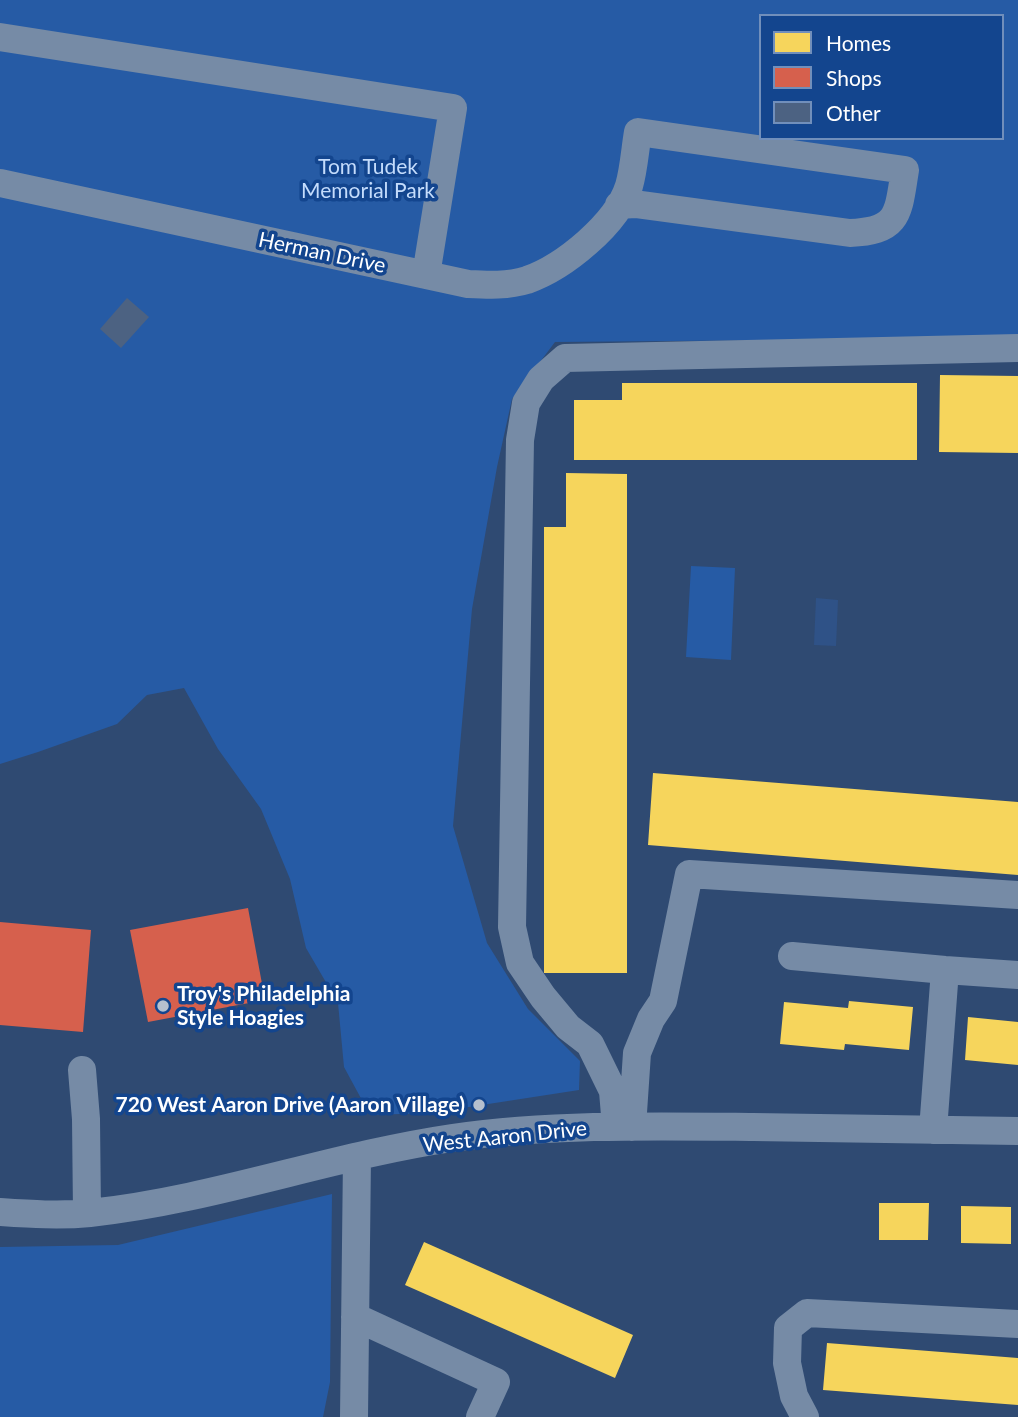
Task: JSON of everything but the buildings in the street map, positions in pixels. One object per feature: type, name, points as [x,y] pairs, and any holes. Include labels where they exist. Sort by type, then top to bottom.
[{"type":"street","points":[[0,37],[453,107],[426,275]]},
{"type":"street","points":[[638,132],[905,170],[896,215],[886,225],[871,232],[850,233],[635,204],[620,205],[629,186],[638,132]]},
{"type":"street","name":"Herman Drive","points":[[0,183],[468,284],[499,286],[527,280],[554,267],[584,245],[620,205]]},
{"type":"street","points":[[624,1127],[613,1091],[590,1044],[568,1027],[542,997],[520,963],[512,928],[520,440],[526,403],[541,379],[565,358],[1018,348]]},
{"type":"street","points":[[624,1127],[637,1053],[651,1019],[663,1001],[689,874],[1018,895]]},
{"type":"street","points":[[792,956],[1018,975]]},
{"type":"street","points":[[933,1130],[945,970]]},
{"type":"street","points":[[590,1044],[614,1047],[644,1036]]},
{"type":"street","points":[[82,1070],[88,1213]]},
{"type":"street","name":"West Aaron Drive","points":[[0,1212],[49,1215],[138,1207],[453,1138],[552,1129],[691,1126],[1018,1131]]},
{"type":"street","points":[[354,1417],[357,1157]]},
{"type":"street","points":[[805,1417],[794,1396],[787,1363],[788,1328],[807,1313],[1018,1324]]},
{"type":"street","points":[[355,1317],[496,1382],[480,1417]]},
{"type":"green space","name":"Tom Tudek Memorial Park","points":[[0,0],[1018,0],[1018,338],[555,342],[512,399],[472,609],[453,826],[487,943],[528,1009],[580,1061],[579,1090],[430,1113],[370,1115],[344,1067],[338,1003],[306,948],[290,879],[261,809],[218,749],[184,688],[147,695],[117,724],[0,764]]},
{"type":"green space","points":[[691,566],[735,568],[731,660],[686,657]]},
{"type":"green space","points":[[332,1194],[330,1382],[323,1417],[0,1417],[0,1247],[118,1245]]},
{"type":"shaded area","points":[[816,598],[838,600],[836,646],[814,645]]},
{"type":"place","name":"Troy's Philadelphia Style Hoagies","points":[[163,1006]]},
{"type":"place","name":"720 West Aaron Drive (Aaron Village)","points":[[479,1105]]}]
